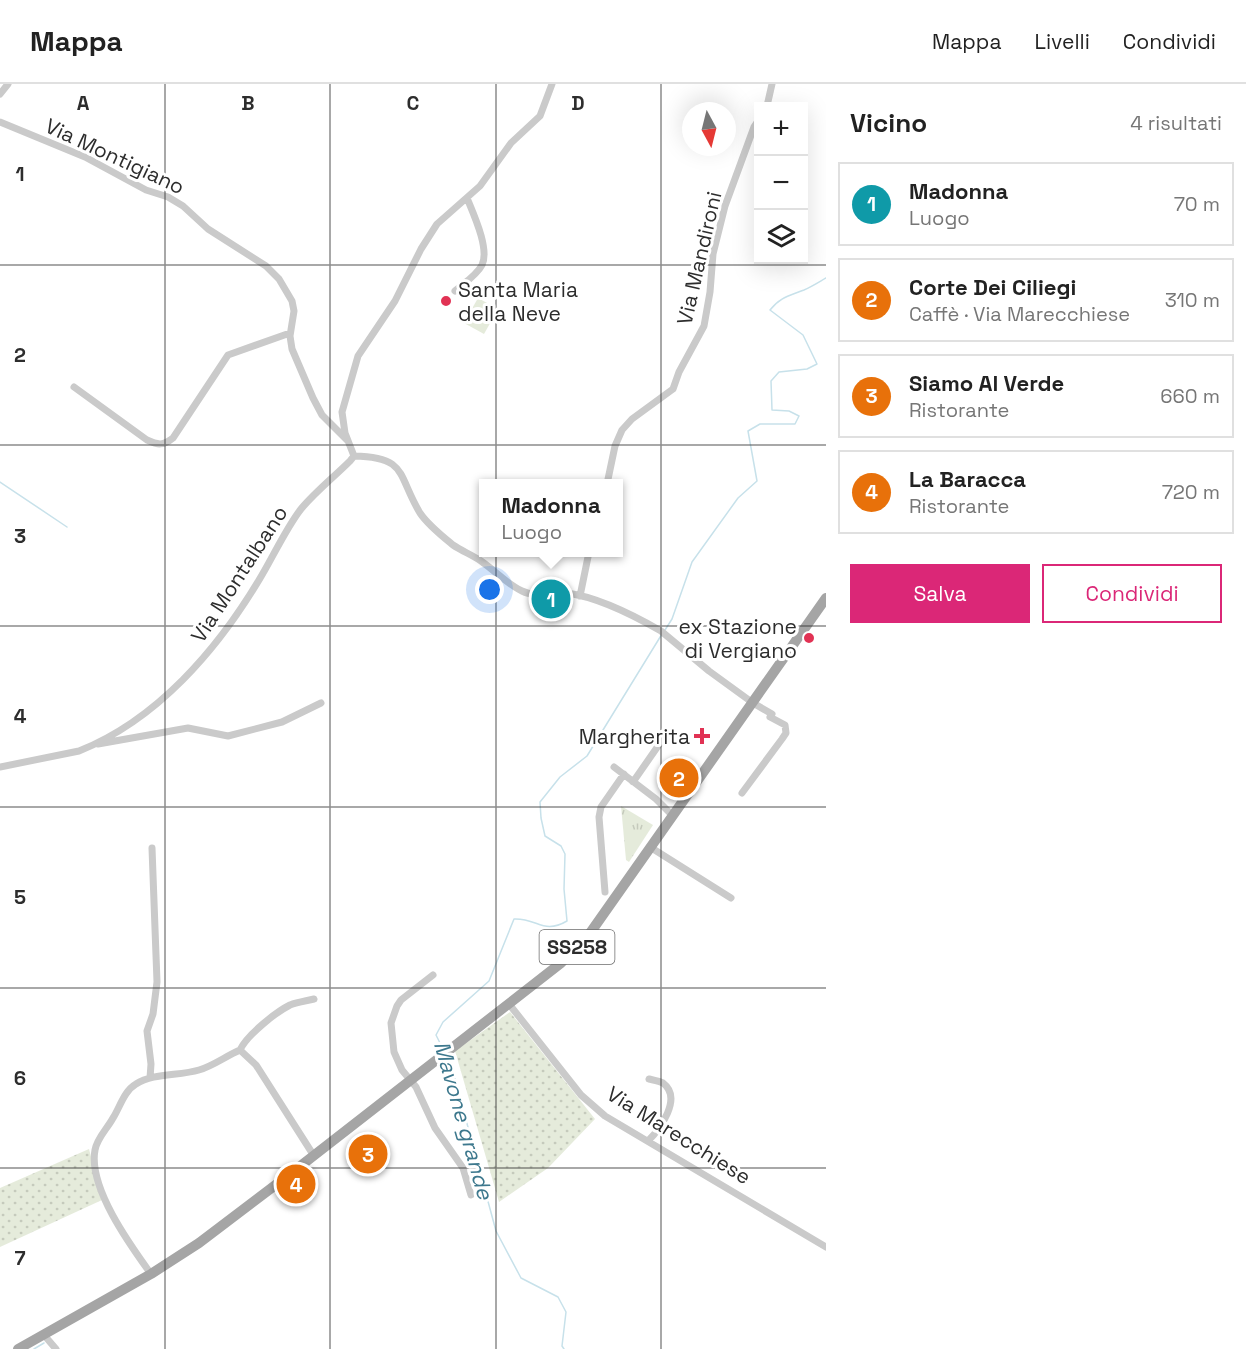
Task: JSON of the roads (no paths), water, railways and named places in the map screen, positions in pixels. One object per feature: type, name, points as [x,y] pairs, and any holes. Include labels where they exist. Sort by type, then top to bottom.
[{"type":"main road","name":"SS258","points":[[18,1349],[151,1274],[199,1243],[561,963],[588,936],[826,598]]},
{"type":"street","points":[[0,94],[8,84]]},
{"type":"street","points":[[552,84],[540,116],[511,143],[480,186],[437,224],[395,301],[358,356],[342,412],[345,434],[354,456],[385,459],[395,466],[405,478],[421,514],[436,531],[522,592],[537,595],[566,593],[631,615],[661,631],[753,703],[772,714],[770,717],[785,725],[786,732],[742,793]]},
{"type":"street","points":[[768,102],[772,84]]},
{"type":"street","name":"Via Montigiano","points":[[0,122],[85,157],[146,190],[168,197],[183,206],[208,229],[266,266],[279,279],[292,301],[294,311],[290,333],[292,349],[313,398],[322,414],[348,441]]},
{"type":"street","name":"Via Mandironi","points":[[608,479],[615,446],[622,430],[632,419],[673,389],[704,326],[713,254],[725,206],[754,127]]},
{"type":"street","points":[[455,291],[481,267],[484,260],[478,225],[466,198]]},
{"type":"street","points":[[74,387],[147,440],[157,445],[165,444],[173,438],[228,355],[290,333]]},
{"type":"street","name":"Via Montalbano","points":[[0,767],[79,751],[90,746],[157,703],[189,675],[204,658],[258,582],[300,509],[354,456]]},
{"type":"street","points":[[580,596],[588,557]]},
{"type":"street","name":"Via Montalbano","points":[[90,746],[188,728],[228,736],[282,722],[321,703]]},
{"type":"street","points":[[633,782],[665,736]]},
{"type":"street","points":[[614,767],[674,812]]},
{"type":"street","points":[[604,892],[599,817],[602,807],[624,774]]},
{"type":"street","points":[[650,847],[731,898]]},
{"type":"street","points":[[150,1078],[151,1064],[147,1031],[153,1014],[157,982],[152,848]]},
{"type":"street","points":[[432,975],[401,1000],[393,1015],[391,1023],[394,1052],[398,1063],[416,1087],[435,1128],[463,1168],[471,1195]]},
{"type":"street","points":[[151,1274],[123,1236],[111,1212],[99,1182],[94,1153],[97,1142],[125,1094],[135,1084],[150,1078],[198,1070],[240,1050],[257,1030],[282,1011],[291,1005],[314,999]]},
{"type":"street","name":"Via Marecchiese","points":[[509,1004],[581,1095],[605,1116],[826,1247]]},
{"type":"street","points":[[240,1050],[256,1065],[314,1156]]},
{"type":"street","points":[[648,1141],[666,1120],[670,1104],[669,1093],[663,1083],[649,1079]]},
{"type":"street","points":[[44,1335],[56,1349]]},
{"type":"waterway","name":"Mavone grande","points":[[665,630],[672,619],[692,562],[738,498],[757,481],[748,431],[760,424],[795,424],[799,416],[789,411],[772,410],[771,381],[779,372],[807,369],[817,364],[803,335],[770,310],[781,300],[826,278]]},
{"type":"waterway","points":[[0,482],[67,527]]},
{"type":"waterway","name":"Mavone grande","points":[[443,1049],[436,1035],[443,1022],[489,981],[514,919],[546,926],[559,925],[567,921],[564,889],[565,854],[561,846],[545,836],[540,802],[560,777],[587,756],[662,634]]},
{"type":"waterway","name":"Mavone grande","points":[[447,1059],[452,1068],[496,1231],[521,1278],[558,1297],[566,1312],[562,1346],[564,1349]]},
{"type":"waterway","points":[[34,1349],[44,1343]]},
{"type":"place","name":"Santa Maria della Neve","points":[[446,301]]},
{"type":"place","name":"Madonna","points":[[551,599]]},
{"type":"place","name":"ex Stazione di Vergiano","points":[[809,638]]},
{"type":"place","name":"Margherita","points":[[702,736]]},
{"type":"place","name":"Corte Dei Ciliegi","points":[[679,778]]},
{"type":"place","name":"Siamo Al Verde","points":[[368,1154]]},
{"type":"place","name":"La Baracca","points":[[296,1184]]}]
